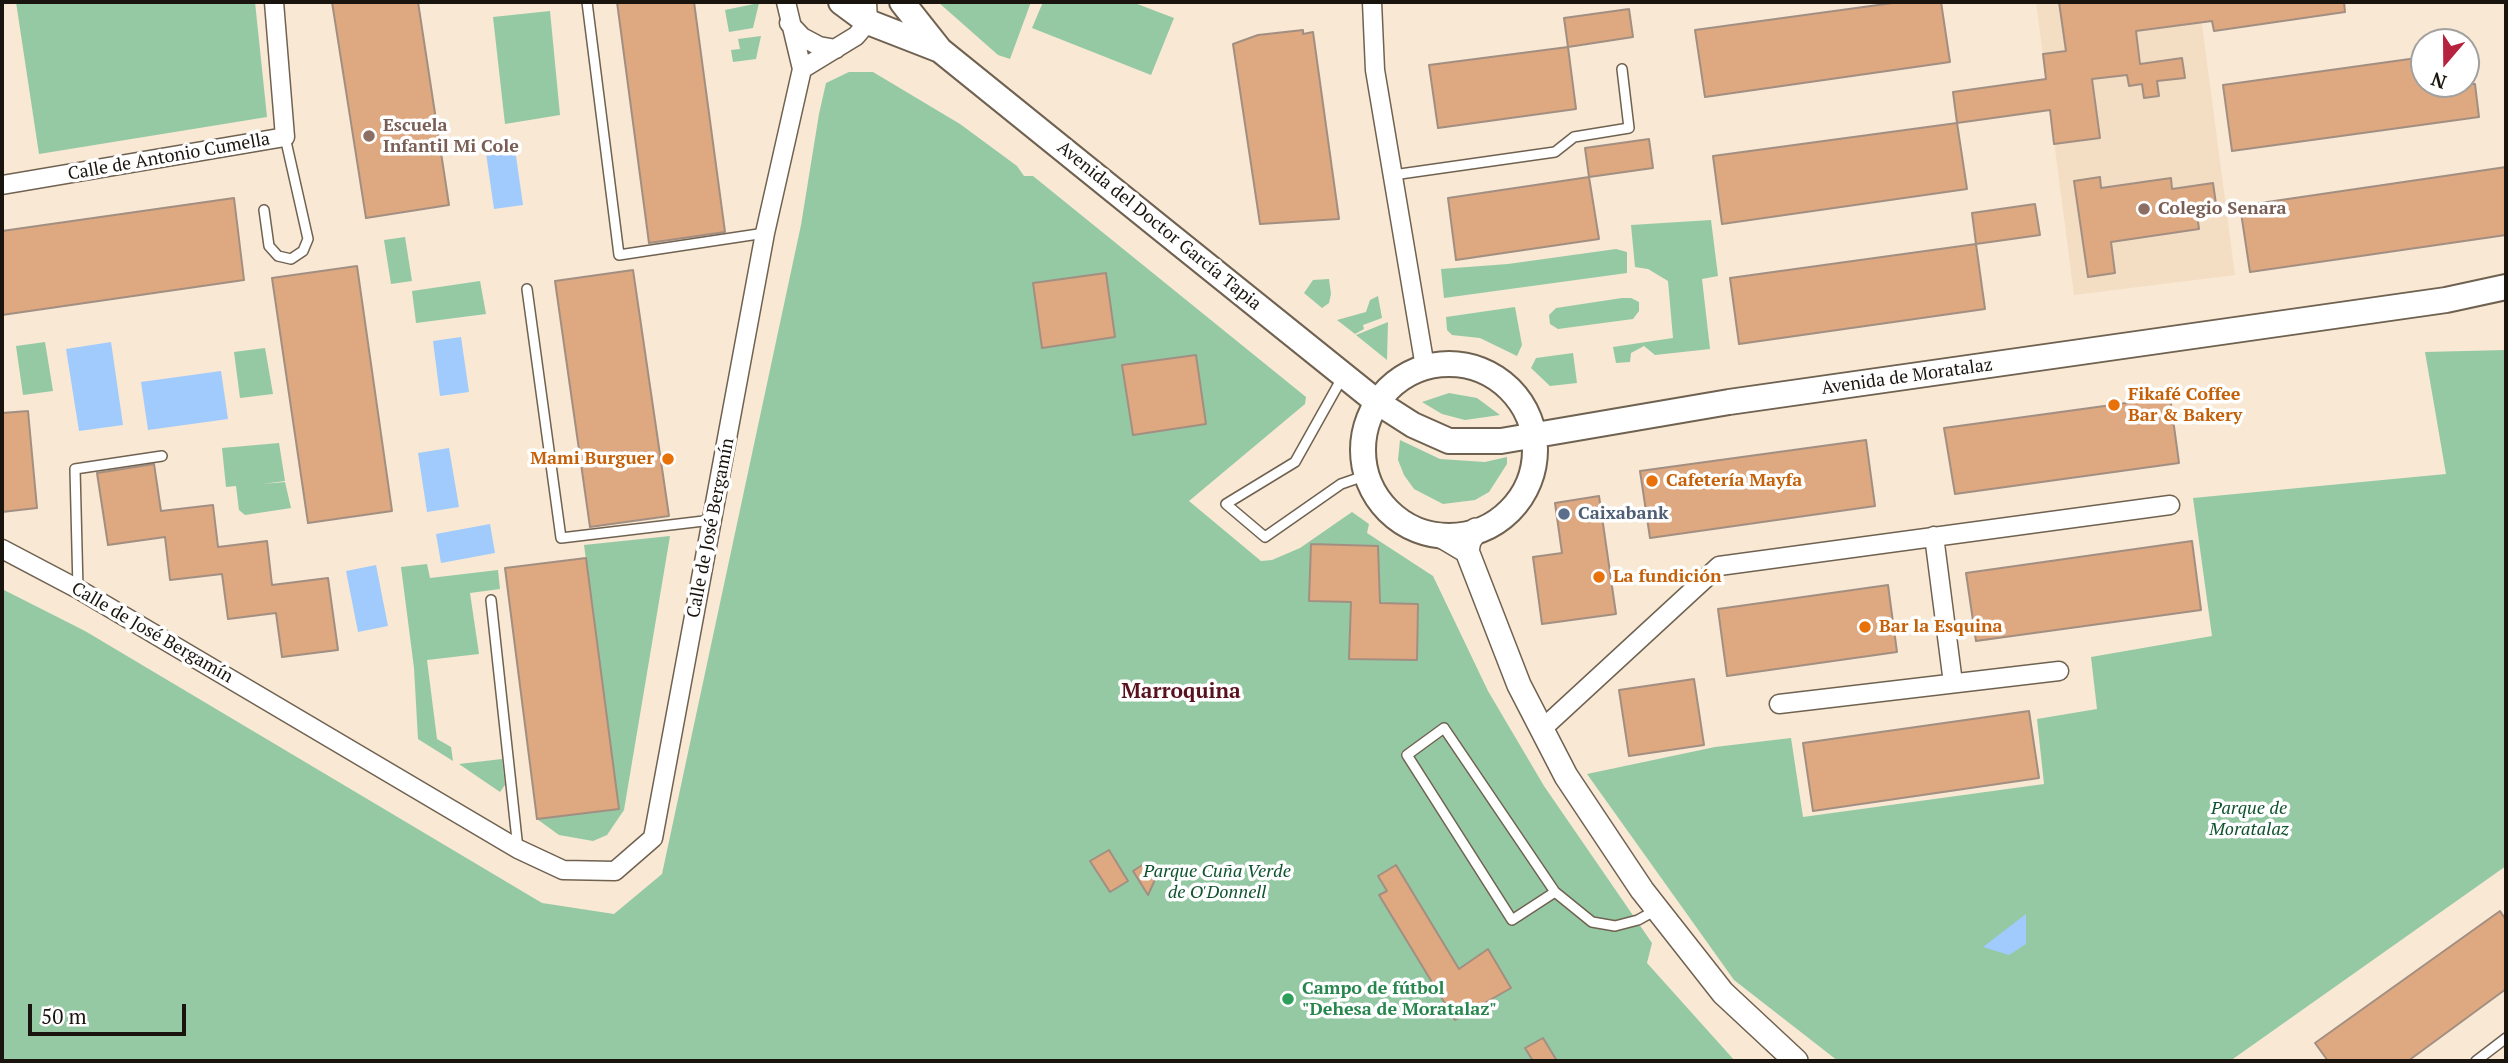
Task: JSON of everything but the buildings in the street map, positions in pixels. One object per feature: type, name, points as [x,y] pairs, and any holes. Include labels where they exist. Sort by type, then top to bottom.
[{"type":"main road","name":"Avenida del Doctor García Tapia","points":[[841,2],[867,12],[940,50],[1377,402]]},
{"type":"main road","name":"Avenida del Doctor García Tapia","points":[[902,2],[940,50]]},
{"type":"main road","name":"Avenida de Moratalaz","points":[[1377,402],[1412,425],[1449,441],[1501,441],[1534,433],[2446,300],[2506,288]]},
{"type":"main road","name":"Avenida de Moratalaz","points":[[2446,300],[2506,303]]},
{"type":"main road","points":[[1445,364],[1475,367],[1493,376],[1509,387],[1527,411],[1534,433],[1536,454],[1525,491],[1501,519],[1472,541],[1411,527],[1394,516],[1377,497],[1367,475],[1364,439],[1377,402],[1398,380],[1425,367],[1445,364]]},
{"type":"street","name":"Calle de Antonio Cumella","points":[[2,185],[285,137],[274,2]]},
{"type":"street","name":"Calle de José Bergamín","points":[[2,549],[78,589],[518,849],[563,870],[615,871],[653,838],[765,233],[802,69],[786,2]]},
{"type":"street","points":[[1372,2],[1375,70],[1425,367]]},
{"type":"street","points":[[802,69],[856,37],[867,12]]},
{"type":"street","points":[[789,23],[802,37],[819,46],[836,49]]},
{"type":"street","points":[[1541,730],[1719,566],[2170,505]]},
{"type":"street","points":[[1934,537],[1953,684]]},
{"type":"street","points":[[1472,541],[1519,685],[1566,776],[1657,909],[1723,993],[1796,1061]]},
{"type":"street","points":[[1779,704],[2059,671]]},
{"type":"lane","points":[[587,2],[619,255],[765,233]]},
{"type":"lane","points":[[1393,175],[1555,152],[1574,137],[1629,128],[1622,69]]},
{"type":"lane","points":[[264,210],[269,246],[278,256],[291,259],[303,251],[308,239],[285,137]]},
{"type":"lane","points":[[527,289],[561,538],[712,520]]},
{"type":"lane","points":[[1344,374],[1295,462],[1226,504],[1265,537],[1341,484],[1367,475]]},
{"type":"lane","points":[[78,589],[75,469],[162,456]]},
{"type":"lane","points":[[491,600],[518,849]]},
{"type":"lane","points":[[1555,892],[1512,920],[1407,755],[1444,728],[1555,892],[1592,922],[1615,926],[1638,920],[1657,909]]},
{"type":"lane","points":[[2476,1061],[2506,1038]]},
{"type":"shaded area","name":"Colegio Senara","points":[[2036,2],[2199,2],[2235,275],[2074,295]]},
{"type":"green space","points":[[16,2],[255,2],[267,117],[39,154]]},
{"type":"green space","points":[[938,2],[1031,2],[1010,59],[998,55]]},
{"type":"green space","points":[[1043,2],[1132,2],[1174,18],[1151,75],[1032,28]]},
{"type":"green space","points":[[759,3],[753,28],[729,32],[725,10]]},
{"type":"green space","points":[[550,11],[560,115],[505,124],[493,17]]},
{"type":"green space","points":[[761,36],[756,59],[733,62],[731,50],[740,49],[738,39]]},
{"type":"green space","name":"Parque Cuña Verde de O'Donnell","points":[[849,72],[873,72],[960,124],[1017,166],[1024,176],[1033,176],[1306,397],[1305,404],[1189,501],[1261,561],[1272,560],[1300,548],[1352,512],[1369,524],[1367,533],[1433,576],[1488,691],[1544,786],[1652,943],[1647,963],[1735,1061],[2,1061],[2,589],[85,631],[542,903],[614,914],[662,874],[801,225],[826,83]]},
{"type":"green space","points":[[1711,220],[1718,276],[1702,279],[1710,349],[1655,355],[1644,346],[1631,353],[1630,362],[1616,363],[1613,347],[1673,338],[1668,281],[1648,269],[1635,267],[1631,225]]},
{"type":"green space","points":[[405,237],[412,281],[391,284],[384,240]]},
{"type":"green space","points":[[1616,249],[1627,252],[1627,273],[1444,298],[1441,269],[1508,264]]},
{"type":"green space","points":[[1329,279],[1329,303],[1322,308],[1304,293],[1313,280]]},
{"type":"green space","points":[[480,281],[486,314],[416,323],[412,291]]},
{"type":"green space","points":[[1378,296],[1382,318],[1363,325],[1364,329],[1355,334],[1337,320],[1366,312],[1370,300]]},
{"type":"green space","points":[[1622,298],[1639,302],[1639,311],[1633,319],[1558,329],[1550,324],[1549,315],[1556,308]]},
{"type":"green space","points":[[1515,307],[1522,345],[1517,356],[1480,338],[1452,335],[1447,330],[1446,317]]},
{"type":"green space","points":[[1388,322],[1387,360],[1356,335]]},
{"type":"green space","points":[[45,342],[53,391],[23,395],[16,346]]},
{"type":"green space","points":[[265,348],[273,394],[240,398],[234,352]]},
{"type":"green space","name":"Parque de Moratalaz","points":[[2506,350],[2506,866],[2230,1061],[1838,1061],[1734,980],[1587,774],[1715,747],[1791,738],[1803,817],[2044,784],[2037,719],[2097,709],[2091,657],[2212,636],[2193,498],[2446,474],[2425,352]]},
{"type":"green space","points":[[1573,353],[1577,383],[1550,386],[1531,368],[1536,358]]},
{"type":"green space","points":[[1449,393],[1477,398],[1500,415],[1465,420],[1442,414],[1422,402]]},
{"type":"green space","points":[[1400,440],[1440,459],[1485,462],[1507,457],[1507,464],[1489,492],[1475,500],[1443,504],[1414,489],[1404,475],[1398,460]]},
{"type":"green space","points":[[279,443],[285,481],[262,484],[285,482],[291,508],[245,515],[239,510],[236,486],[226,487],[222,448]]},
{"type":"green space","points":[[670,536],[624,810],[607,835],[593,841],[559,835],[537,819],[619,808],[584,545]]},
{"type":"green space","points":[[427,564],[430,578],[498,570],[500,589],[470,593],[479,654],[427,660],[437,739],[451,747],[453,761],[418,739],[414,668],[401,567]]},
{"type":"green space","points":[[502,759],[505,785],[500,792],[459,764]]},
{"type":"water","points":[[515,149],[523,205],[494,209],[486,153]]},
{"type":"water","points":[[461,337],[469,392],[440,396],[433,341]]},
{"type":"water","points":[[111,342],[123,425],[79,431],[66,349]]},
{"type":"water","points":[[221,371],[228,419],[148,430],[141,382]]},
{"type":"water","points":[[449,448],[459,507],[427,512],[418,453]]},
{"type":"water","points":[[490,524],[495,553],[441,563],[436,534]]},
{"type":"water","points":[[376,565],[388,626],[358,632],[346,571]]},
{"type":"water","points":[[2026,914],[2026,944],[2009,955],[1983,947]]},
{"type":"place","name":"Escuela Infantil Mi Cole","points":[[369,136]]},
{"type":"place","name":"Colegio Senara","points":[[2144,209]]},
{"type":"place","name":"Fikafé Coffee Bar & Bakery","points":[[2114,405]]},
{"type":"place","name":"Mami Burguer","points":[[668,459]]},
{"type":"place","name":"Cafetería Mayfa","points":[[1652,481]]},
{"type":"place","name":"Caixabank","points":[[1564,514]]},
{"type":"place","name":"La fundición","points":[[1599,577]]},
{"type":"place","name":"Bar la Esquina","points":[[1865,627]]},
{"type":"place","name":"Campo de fútbol \"Dehesa de Moratalaz\"","points":[[1288,999]]},
{"type":"district","name":"Marroquina","points":[[1181,692]]}]
